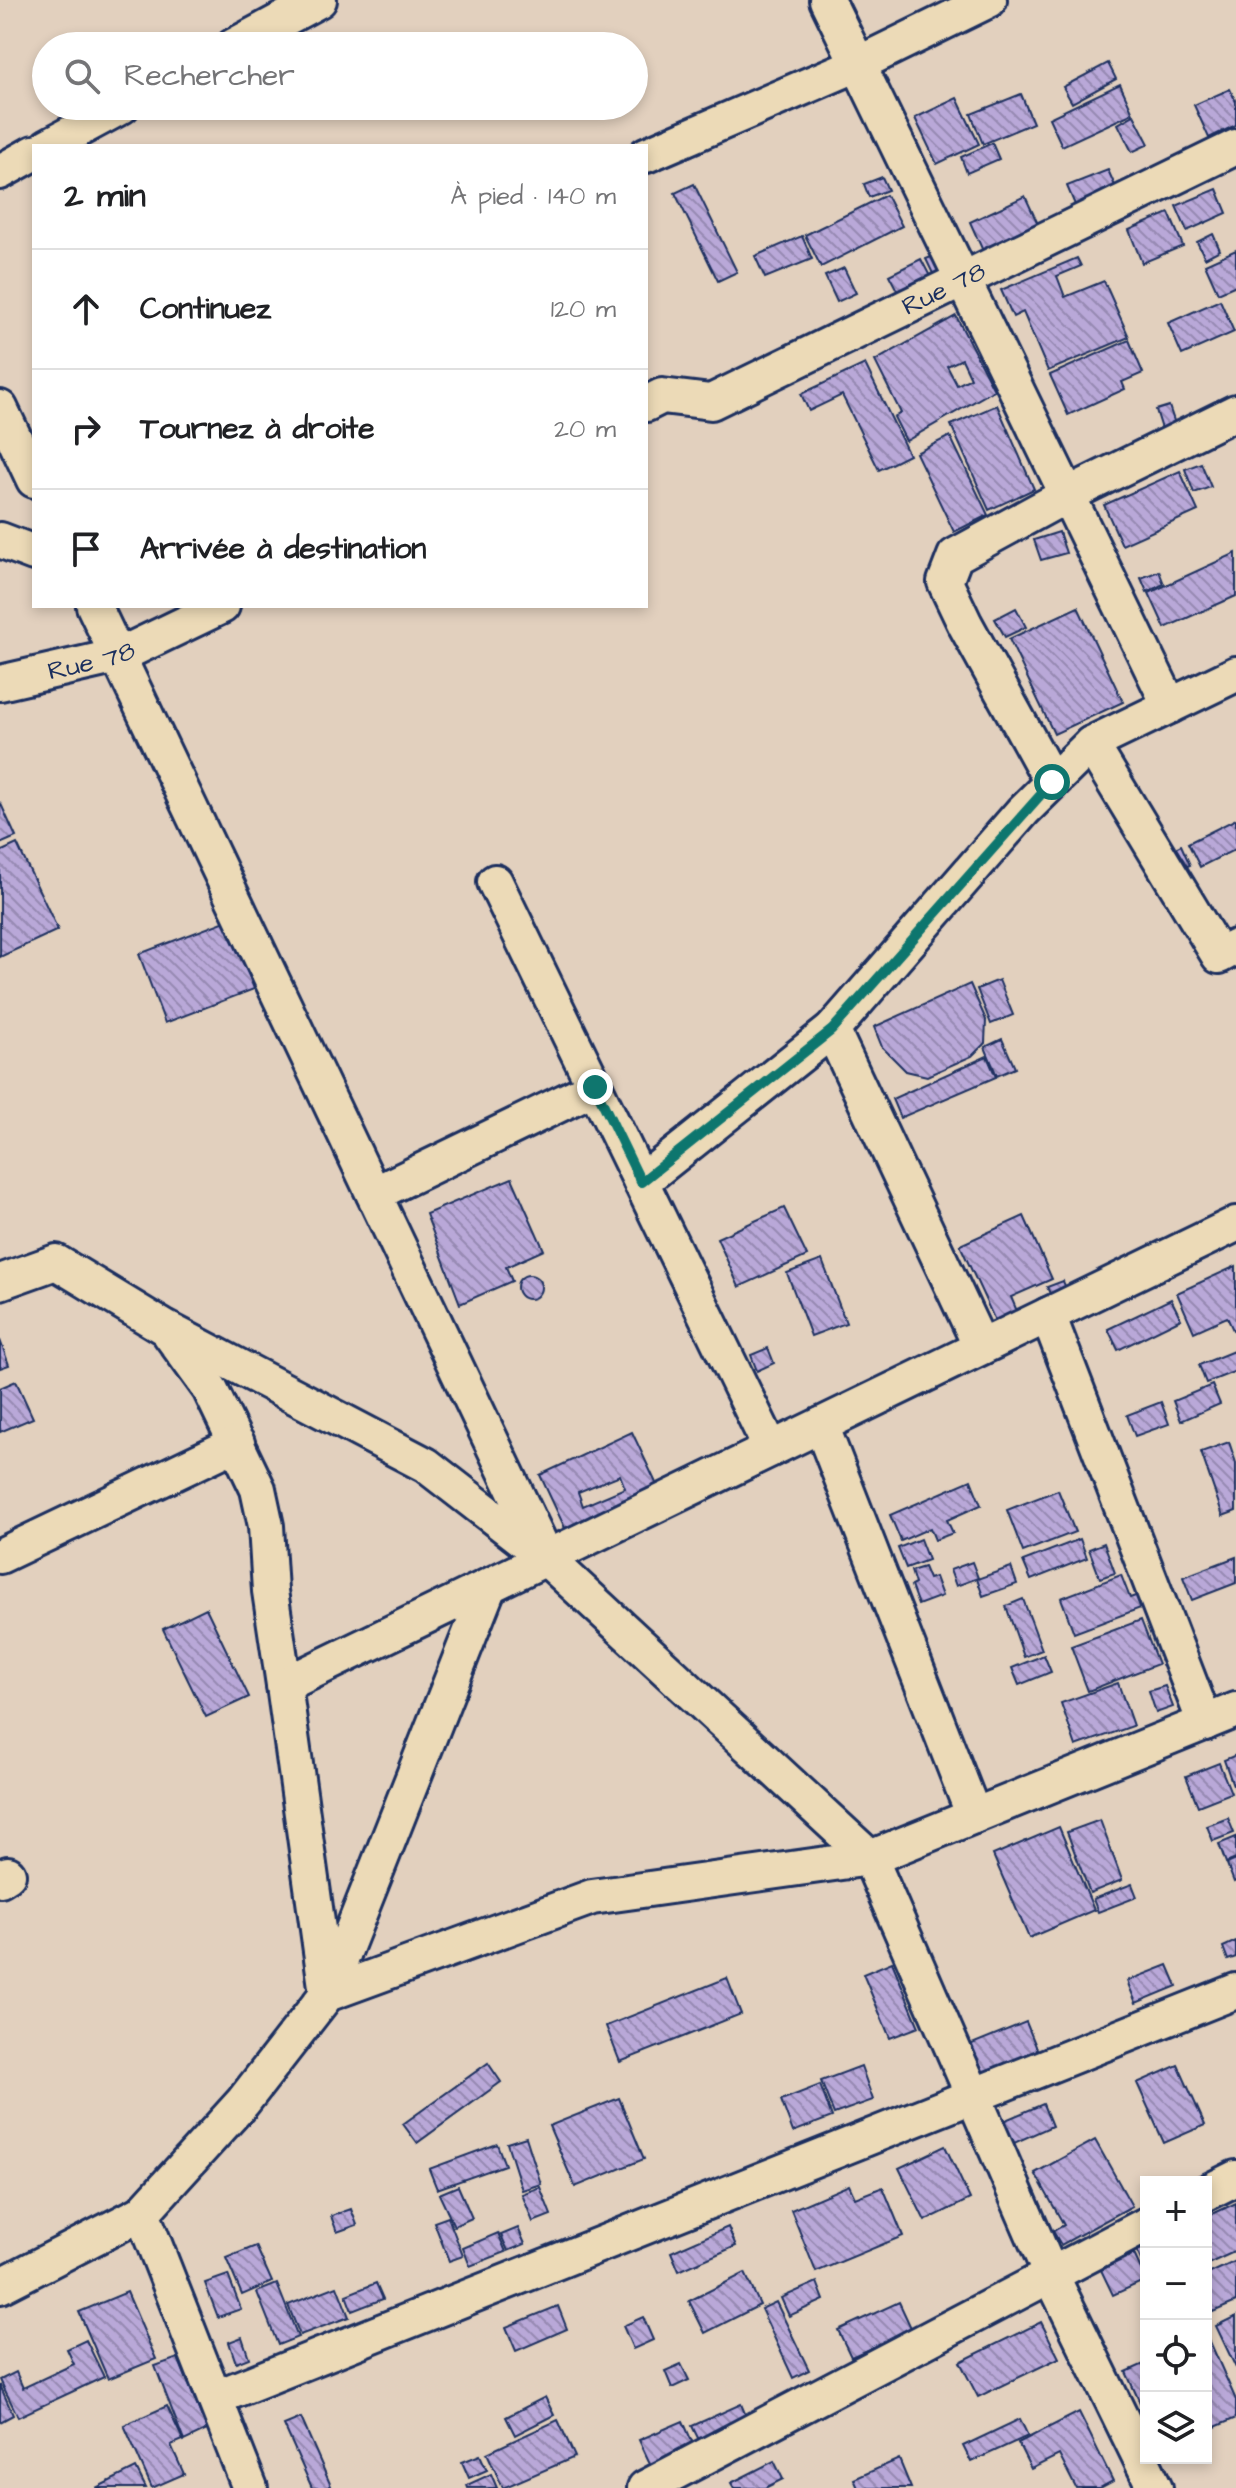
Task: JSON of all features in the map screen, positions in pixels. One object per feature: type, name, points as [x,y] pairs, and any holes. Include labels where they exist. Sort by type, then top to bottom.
[{"type":"street","points":[[260,32],[319,0]]},
{"type":"street","points":[[827,0],[1170,706]]},
{"type":"street","points":[[648,154],[858,64],[989,0]]},
{"type":"street","points":[[52,144],[96,120]]},
{"type":"street","name":"Rue 78","points":[[648,403],[662,396],[711,402],[1236,147]]},
{"type":"street","points":[[0,172],[32,154]]},
{"type":"street","points":[[0,408],[26,440],[32,470]]},
{"type":"street","points":[[1052,782],[945,582],[955,556],[1067,495],[1236,412]]},
{"type":"street","points":[[0,540],[32,552]]},
{"type":"street","points":[[95,608],[546,1558]]},
{"type":"street","name":"Rue 78","points":[[0,683],[118,656],[218,608]]},
{"type":"street","points":[[641,1182],[832,1030],[1052,782],[1091,744],[1236,674]]},
{"type":"street","points":[[1091,744],[1219,956],[1236,947]]},
{"type":"street","points":[[495,882],[771,1449]]},
{"type":"street","points":[[832,1030],[981,1347]]},
{"type":"street","points":[[374,1194],[595,1087]]},
{"type":"street","points":[[284,1685],[1236,1224]]},
{"type":"street","points":[[0,1282],[56,1262],[165,1328],[426,1465],[546,1558],[870,1858],[1051,2275],[1155,2488]]},
{"type":"street","points":[[327,1994],[592,1897],[870,1858],[1221,1716],[1048,1315]]},
{"type":"street","points":[[165,1328],[210,1389],[258,1489],[266,1526],[270,1591],[327,1994]]},
{"type":"street","points":[[821,1425],[974,1816]]},
{"type":"street","points":[[0,1556],[237,1443]]},
{"type":"street","points":[[0,2286],[142,2213],[243,2102],[327,1994],[489,1586]]},
{"type":"street","points":[[215,2398],[1236,1991]]},
{"type":"street","points":[[1212,2190],[1236,2178]]},
{"type":"street","points":[[142,2213],[250,2488]]},
{"type":"street","points":[[645,2488],[1140,2228]]},
{"type":"building","points":[[1108,63],[1116,79],[1072,103],[1063,87]]},
{"type":"building","points":[[1120,84],[1133,113],[1062,146],[1049,118]]},
{"type":"building","points":[[1230,89],[1236,102],[1236,125],[1209,138],[1194,105]]},
{"type":"building","points":[[1021,94],[1033,123],[983,144],[971,114]]},
{"type":"building","points":[[957,98],[979,144],[937,164],[915,118]]},
{"type":"building","points":[[1134,115],[1149,144],[1132,152],[1118,124]]},
{"type":"building","points":[[992,143],[999,159],[967,173],[961,157]]},
{"type":"building","points":[[1108,170],[1116,188],[1075,205],[1067,186]]},
{"type":"building","points":[[882,177],[888,190],[869,197],[864,184]]},
{"type":"building","points":[[694,184],[737,272],[718,281],[675,193]]},
{"type":"building","points":[[1217,189],[1227,213],[1187,231],[1176,206]]},
{"type":"building","points":[[886,195],[902,226],[821,267],[805,235]]},
{"type":"building","points":[[1025,196],[1038,224],[983,251],[970,222]]},
{"type":"building","points":[[1169,213],[1183,246],[1142,263],[1129,230]]},
{"type":"building","points":[[1213,234],[1220,250],[1205,258],[1197,242]]},
{"type":"building","points":[[802,236],[812,259],[765,278],[755,256]]},
{"type":"building","points":[[1236,250],[1236,285],[1218,293],[1205,264]]},
{"type":"building","points":[[936,255],[945,276],[936,280],[926,259]]},
{"type":"building","points":[[1077,258],[1081,266],[1057,276],[1065,297],[1104,281],[1129,337],[1048,371],[1023,312],[1013,317],[1001,290]]},
{"type":"building","points":[[921,259],[933,282],[901,298],[889,275]]},
{"type":"building","points":[[844,268],[856,293],[837,302],[825,276]]},
{"type":"building","points":[[1220,300],[1234,332],[1182,355],[1168,323]]},
{"type":"building","points":[[956,316],[994,390],[906,441],[894,417],[901,413],[875,361]],"holes":[[[962,359],[971,378],[957,385],[947,366]]]},
{"type":"building","points":[[1129,340],[1143,373],[1122,382],[1125,389],[1068,415],[1050,375]]},
{"type":"building","points":[[865,364],[909,455],[879,470],[842,395],[809,411],[801,394]]},
{"type":"building","points":[[997,405],[1034,489],[989,510],[951,425]]},
{"type":"building","points":[[1169,406],[1175,424],[1162,429],[1156,410]]},
{"type":"building","points":[[950,436],[988,515],[954,532],[916,453]]},
{"type":"building","points":[[1201,463],[1211,487],[1194,493],[1185,469]]},
{"type":"building","points":[[1180,471],[1198,511],[1122,545],[1104,505]]},
{"type":"building","points":[[1059,532],[1066,553],[1041,560],[1034,540]]},
{"type":"building","points":[[1236,553],[1236,596],[1165,628],[1149,593]]},
{"type":"building","points":[[1159,571],[1164,584],[1147,592],[1141,578]]},
{"type":"building","points":[[1078,607],[1123,702],[1054,734],[1009,639]]},
{"type":"building","points":[[1016,608],[1026,627],[1005,637],[995,619]]},
{"type":"building","points":[[0,802],[16,837],[0,844]]},
{"type":"building","points":[[1236,819],[1236,849],[1200,867],[1188,843]]},
{"type":"building","points":[[17,844],[58,930],[0,957],[0,852]]},
{"type":"building","points":[[1181,845],[1190,865],[1178,870],[1169,851]]},
{"type":"building","points":[[228,920],[254,989],[165,1023],[139,954]]},
{"type":"building","points":[[999,980],[1013,1015],[991,1024],[977,989]]},
{"type":"building","points":[[970,984],[986,1020],[985,1043],[972,1056],[927,1076],[906,1071],[882,1047],[874,1027]]},
{"type":"building","points":[[1002,1039],[1015,1068],[997,1076],[985,1047]]},
{"type":"building","points":[[987,1056],[996,1077],[900,1118],[892,1099]]},
{"type":"building","points":[[512,1178],[544,1250],[506,1267],[512,1281],[460,1304],[426,1214]]},
{"type":"building","points":[[784,1208],[807,1256],[739,1287],[717,1238]]},
{"type":"building","points":[[1024,1216],[1052,1279],[1011,1297],[1019,1316],[997,1325],[960,1245]]},
{"type":"building","points":[[822,1260],[846,1323],[811,1336],[787,1273]]},
{"type":"building","points":[[1236,1266],[1236,1329],[1233,1330],[1227,1317],[1194,1332],[1177,1293]]},
{"type":"building","points":[[529,1275],[538,1278],[541,1287],[538,1296],[529,1299],[520,1296],[517,1287],[520,1278]]},
{"type":"building","points":[[1063,1281],[1069,1296],[1054,1303],[1047,1287]]},
{"type":"building","points":[[1171,1299],[1181,1319],[1118,1350],[1108,1329]]},
{"type":"building","points":[[0,1340],[9,1365],[0,1368]]},
{"type":"building","points":[[768,1348],[774,1363],[757,1371],[751,1355]]},
{"type":"building","points":[[1236,1350],[1236,1371],[1206,1383],[1199,1365]]},
{"type":"building","points":[[16,1381],[33,1418],[0,1432],[0,1388]]},
{"type":"building","points":[[1212,1385],[1220,1404],[1181,1421],[1173,1401]]},
{"type":"building","points":[[1161,1402],[1169,1424],[1135,1436],[1127,1415]]},
{"type":"building","points":[[632,1432],[664,1500],[572,1543],[540,1475]],"holes":[[[620,1475],[625,1488],[583,1506],[578,1492]]]},
{"type":"building","points":[[1229,1442],[1236,1463],[1236,1511],[1223,1516],[1201,1452]]},
{"type":"building","points":[[971,1480],[981,1505],[947,1520],[953,1533],[935,1540],[930,1528],[901,1541],[890,1515]]},
{"type":"building","points":[[1058,1490],[1075,1532],[1023,1552],[1007,1510]]},
{"type":"building","points":[[920,1539],[928,1560],[906,1568],[898,1548]]},
{"type":"building","points":[[1080,1539],[1087,1558],[1031,1580],[1023,1561]]},
{"type":"building","points":[[1104,1543],[1115,1573],[1100,1578],[1089,1549]]},
{"type":"building","points":[[1236,1557],[1236,1583],[1192,1600],[1183,1577]]},
{"type":"building","points":[[972,1562],[978,1578],[956,1586],[950,1570]]},
{"type":"building","points":[[924,1567],[929,1579],[935,1577],[942,1596],[918,1605],[911,1586],[915,1584],[911,1571]]},
{"type":"building","points":[[1011,1567],[1017,1584],[983,1596],[977,1579]]},
{"type":"building","points":[[1121,1575],[1130,1598],[1141,1594],[1146,1606],[1074,1633],[1061,1598]]},
{"type":"building","points":[[1023,1599],[1042,1650],[1024,1657],[1006,1606]]},
{"type":"building","points":[[206,1608],[249,1697],[206,1717],[163,1629]]},
{"type":"building","points":[[1141,1620],[1158,1664],[1088,1691],[1071,1646]]},
{"type":"building","points":[[1044,1655],[1051,1672],[1019,1685],[1012,1668]]},
{"type":"building","points":[[1118,1683],[1133,1726],[1076,1746],[1061,1703]]},
{"type":"building","points":[[1165,1686],[1173,1707],[1156,1713],[1149,1691]]},
{"type":"building","points":[[1236,1755],[1236,1784],[1233,1785],[1224,1760]]},
{"type":"building","points":[[1219,1763],[1231,1793],[1198,1806],[1186,1776]]},
{"type":"building","points":[[1228,1818],[1234,1833],[1213,1841],[1207,1826]]},
{"type":"building","points":[[1100,1820],[1122,1880],[1090,1893],[1067,1832]]},
{"type":"building","points":[[1059,1827],[1094,1910],[1029,1938],[993,1855]]},
{"type":"building","points":[[1236,1837],[1236,1859],[1226,1863],[1219,1844]]},
{"type":"building","points":[[1236,1860],[1236,1881],[1234,1882],[1227,1864]]},
{"type":"building","points":[[1132,1884],[1137,1897],[1098,1912],[1093,1899]]},
{"type":"building","points":[[1236,1941],[1236,1957],[1228,1960],[1223,1947]]},
{"type":"building","points":[[892,1962],[919,2027],[890,2038],[863,1974]]},
{"type":"building","points":[[1168,1965],[1177,1986],[1136,2003],[1127,1981]]},
{"type":"building","points":[[727,1978],[741,2014],[620,2062],[606,2026]]},
{"type":"building","points":[[1026,2022],[1040,2056],[982,2080],[967,2046]]},
{"type":"building","points":[[488,2063],[501,2082],[417,2143],[403,2124]]},
{"type":"building","points":[[1178,2065],[1205,2125],[1164,2143],[1137,2083]]},
{"type":"building","points":[[861,2066],[873,2100],[834,2114],[821,2081]]},
{"type":"building","points":[[820,2085],[832,2117],[793,2132],[781,2100]]},
{"type":"building","points":[[619,2098],[644,2159],[575,2187],[549,2126]]},
{"type":"building","points":[[1043,2104],[1052,2126],[1012,2144],[1003,2121]]},
{"type":"building","points":[[526,2137],[541,2184],[522,2190],[507,2143]]},
{"type":"building","points":[[1095,2140],[1132,2206],[1061,2245],[1053,2231],[1064,2225],[1035,2173]]},
{"type":"building","points":[[497,2144],[505,2165],[437,2189],[429,2169]]},
{"type":"building","points":[[945,2146],[970,2199],[925,2221],[899,2168]]},
{"type":"building","points":[[849,2185],[855,2198],[883,2187],[903,2236],[816,2272],[791,2210]]},
{"type":"building","points":[[458,2186],[472,2218],[454,2226],[439,2194]]},
{"type":"building","points":[[540,2187],[551,2215],[533,2222],[522,2194]]},
{"type":"building","points":[[1236,2203],[1236,2251],[1212,2262],[1212,2248],[1212,2214]]},
{"type":"building","points":[[351,2209],[357,2225],[337,2232],[331,2216]]},
{"type":"building","points":[[448,2217],[463,2256],[449,2261],[434,2222]]},
{"type":"building","points":[[728,2227],[736,2246],[679,2271],[671,2252]]},
{"type":"building","points":[[518,2228],[525,2244],[508,2251],[501,2235]]},
{"type":"building","points":[[498,2233],[506,2252],[470,2266],[463,2248]]},
{"type":"building","points":[[256,2246],[272,2282],[242,2295],[226,2258]]},
{"type":"building","points":[[1134,2254],[1140,2267],[1140,2283],[1113,2295],[1101,2270]]},
{"type":"building","points":[[1236,2261],[1236,2302],[1213,2312],[1212,2310],[1212,2272]]},
{"type":"building","points":[[745,2273],[760,2305],[705,2333],[689,2301]]},
{"type":"building","points":[[228,2275],[241,2309],[218,2317],[205,2283]]},
{"type":"building","points":[[817,2282],[824,2300],[789,2316],[781,2298]]},
{"type":"building","points":[[376,2283],[383,2299],[352,2311],[346,2295]]},
{"type":"building","points":[[277,2284],[298,2337],[278,2345],[257,2292]]},
{"type":"building","points":[[337,2286],[349,2317],[300,2335],[288,2305]]},
{"type":"building","points":[[127,2292],[156,2359],[108,2379],[79,2312]]},
{"type":"building","points":[[776,2302],[809,2370],[793,2378],[761,2309]]},
{"type":"building","points":[[899,2302],[912,2330],[851,2357],[838,2330]]},
{"type":"building","points":[[558,2306],[567,2329],[516,2351],[506,2327]]},
{"type":"building","points":[[1236,2316],[1236,2368],[1216,2326]]},
{"type":"building","points":[[643,2317],[653,2340],[633,2349],[623,2326]]},
{"type":"building","points":[[1041,2322],[1059,2358],[978,2397],[960,2362]]},
{"type":"building","points":[[242,2337],[249,2358],[236,2363],[229,2342]]},
{"type":"building","points":[[86,2340],[104,2377],[18,2417],[0,2380],[16,2372],[23,2388],[74,2364],[67,2349]]},
{"type":"building","points":[[1212,2346],[1236,2400],[1236,2418],[1212,2428]]},
{"type":"building","points":[[178,2358],[207,2430],[184,2441],[155,2366]]},
{"type":"building","points":[[681,2364],[689,2380],[672,2388],[665,2371]]},
{"type":"building","points":[[1140,2366],[1140,2403],[1126,2372]]},
{"type":"building","points":[[0,2385],[13,2415],[0,2422]]},
{"type":"building","points":[[545,2397],[554,2415],[515,2435],[506,2417]]},
{"type":"building","points":[[741,2404],[749,2423],[701,2444],[692,2426]]},
{"type":"building","points":[[167,2406],[183,2440],[171,2445],[184,2474],[152,2488],[124,2425]]},
{"type":"building","points":[[1079,2412],[1113,2481],[1100,2488],[1076,2488],[1059,2455],[1031,2469],[1018,2443]]},
{"type":"building","points":[[301,2418],[331,2486],[326,2488],[312,2488],[284,2425]]},
{"type":"building","points":[[1020,2419],[1028,2436],[971,2462],[963,2446]]},
{"type":"building","points":[[558,2420],[575,2457],[503,2488],[487,2453]]},
{"type":"building","points":[[683,2421],[696,2451],[653,2470],[639,2440]]},
{"type":"building","points":[[480,2455],[487,2470],[469,2478],[462,2462]]},
{"type":"building","points":[[899,2459],[911,2488],[858,2488],[854,2479]]},
{"type":"building","points":[[774,2461],[783,2479],[765,2488],[734,2488],[731,2483]]},
{"type":"building","points":[[136,2468],[146,2488],[96,2488]]},
{"type":"building","points":[[491,2474],[497,2488],[468,2488],[467,2485]]},
{"type":"route","points":[[595,1087],[641,1182],[832,1030],[1023,811],[1052,782]]}]
